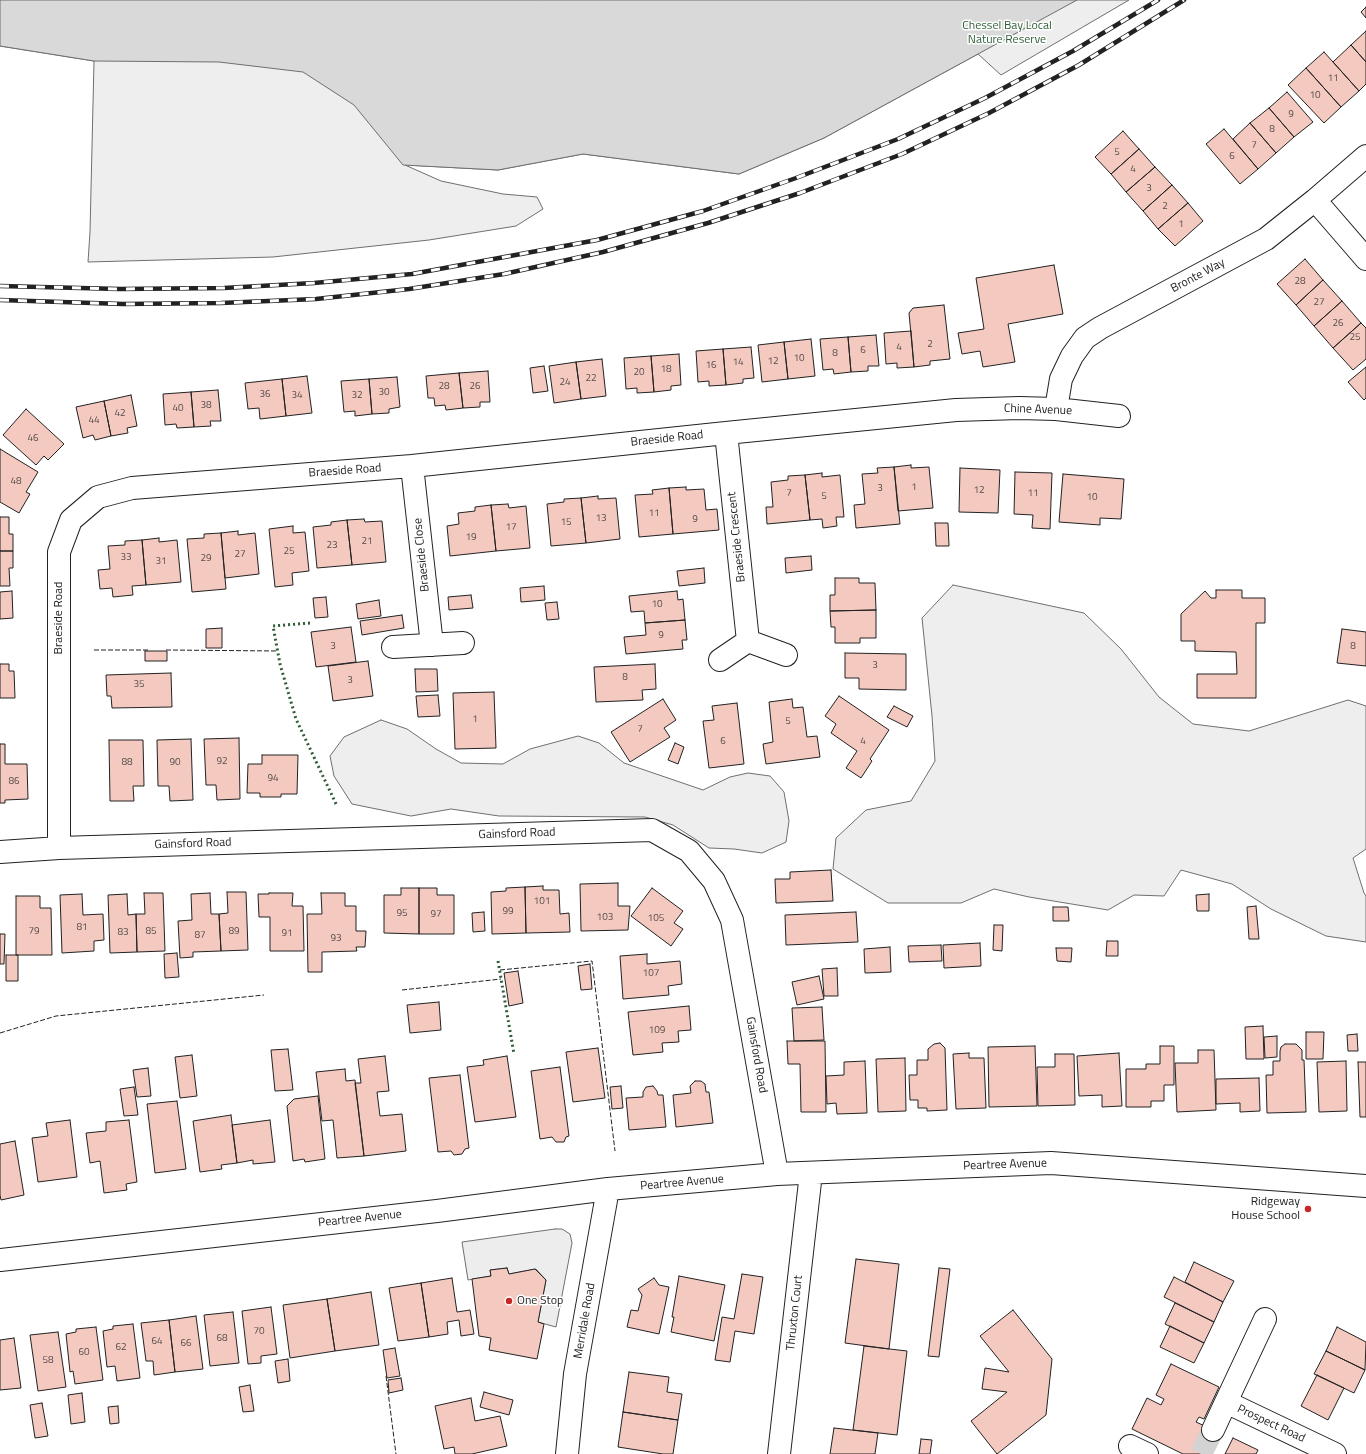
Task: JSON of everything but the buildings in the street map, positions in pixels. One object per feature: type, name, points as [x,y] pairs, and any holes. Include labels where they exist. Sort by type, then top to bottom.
[{"type":"street","name":"Bronte Way","points":[[1056,409],[1061,379],[1072,356],[1085,338],[1100,328],[1266,240],[1366,156]]},
{"type":"street","points":[[1315,200],[1366,259]]},
{"type":"street","name":"Chine Avenue","points":[[956,410],[1019,408],[1056,409],[1119,416]]},
{"type":"street","name":"Braeside Road","points":[[59,848],[59,552],[71,520],[98,497],[132,488],[412,466],[956,410]]},
{"type":"street","name":"Braeside Crescent","points":[[726,433],[748,641]]},
{"type":"street","name":"Braeside Close","points":[[412,466],[432,645]]},
{"type":"street","points":[[720,660],[748,641],[786,655]]},
{"type":"street","points":[[393,647],[463,643]]},
{"type":"street","name":"Gainsford Road","points":[[0,852],[59,848],[652,830],[690,852],[714,881],[732,920],[777,1174]]},
{"type":"street","name":"Peartree Avenue","points":[[0,1260],[437,1211],[608,1189],[777,1174],[1051,1163],[1366,1186]]},
{"type":"street","name":"Thruxton Court","points":[[779,1454],[811,1173]]},
{"type":"street","name":"Merridale Road","points":[[567,1454],[575,1374],[608,1189]]},
{"type":"street","name":"Prospect Road","points":[[1265,1319],[1226,1402],[1334,1454]]},
{"type":"street","points":[[1213,1430],[1226,1402]]},
{"type":"green space","name":"Chessel Bay Local Nature Reserve","points":[[0,0],[1129,0],[1001,75],[978,54],[824,138],[739,174],[583,154],[498,170],[405,165],[441,181],[503,194],[537,197],[543,209],[516,226],[429,240],[273,257],[88,262],[94,61],[0,46]]},
{"type":"green space","points":[[953,585],[1084,613],[1121,649],[1159,697],[1193,724],[1249,731],[1348,700],[1366,706],[1366,849],[1353,858],[1366,896],[1366,942],[1326,936],[1271,909],[1232,884],[1181,870],[1164,896],[1134,895],[1108,910],[1029,897],[994,889],[961,903],[888,903],[833,869],[836,838],[866,810],[911,801],[935,761],[922,618]]},
{"type":"green space","points":[[381,720],[407,729],[436,749],[461,763],[503,764],[530,749],[578,736],[599,743],[624,763],[703,790],[730,777],[748,773],[770,776],[784,792],[789,821],[786,842],[762,853],[734,849],[709,848],[673,825],[645,817],[499,816],[451,809],[411,816],[352,804],[334,776],[330,756],[344,737]]},
{"type":"shaded area","points":[[0,0],[1077,0],[824,138],[739,174],[583,154],[498,170],[403,165],[354,105],[303,72],[219,62],[94,61],[0,46]]},
{"type":"shaded area","points":[[562,1229],[570,1234],[572,1243],[556,1327],[538,1322],[546,1280],[536,1269],[509,1274],[507,1268],[490,1270],[491,1276],[468,1280],[462,1242]]},
{"type":"tunnel","points":[[1201,1454],[1213,1430]]},
{"type":"railway","points":[[0,286],[120,289],[224,288],[314,283],[412,274],[597,240],[703,211],[796,178],[898,139],[985,98],[1073,51],[1158,0]]},
{"type":"railway","points":[[0,300],[123,304],[221,303],[316,299],[409,289],[504,274],[603,252],[708,223],[800,193],[902,154],[989,113],[1079,65],[1184,0]]},
{"type":"hedge","points":[[310,623],[273,626],[280,664],[296,719],[337,806]]},
{"type":"hedge","points":[[498,961],[514,1054]]},
{"type":"fence","points":[[94,650],[148,650]]},
{"type":"fence","points":[[166,650],[278,651]]},
{"type":"fence","points":[[500,970],[592,961],[615,1151]]},
{"type":"fence","points":[[402,990],[501,979]]},
{"type":"fence","points":[[0,1033],[56,1016],[264,995]]},
{"type":"fence","points":[[386,1376],[396,1454]]},
{"type":"place","name":"Ridgeway House School","points":[[1308,1209]]},
{"type":"place","name":"One Stop","points":[[509,1301]]}]
